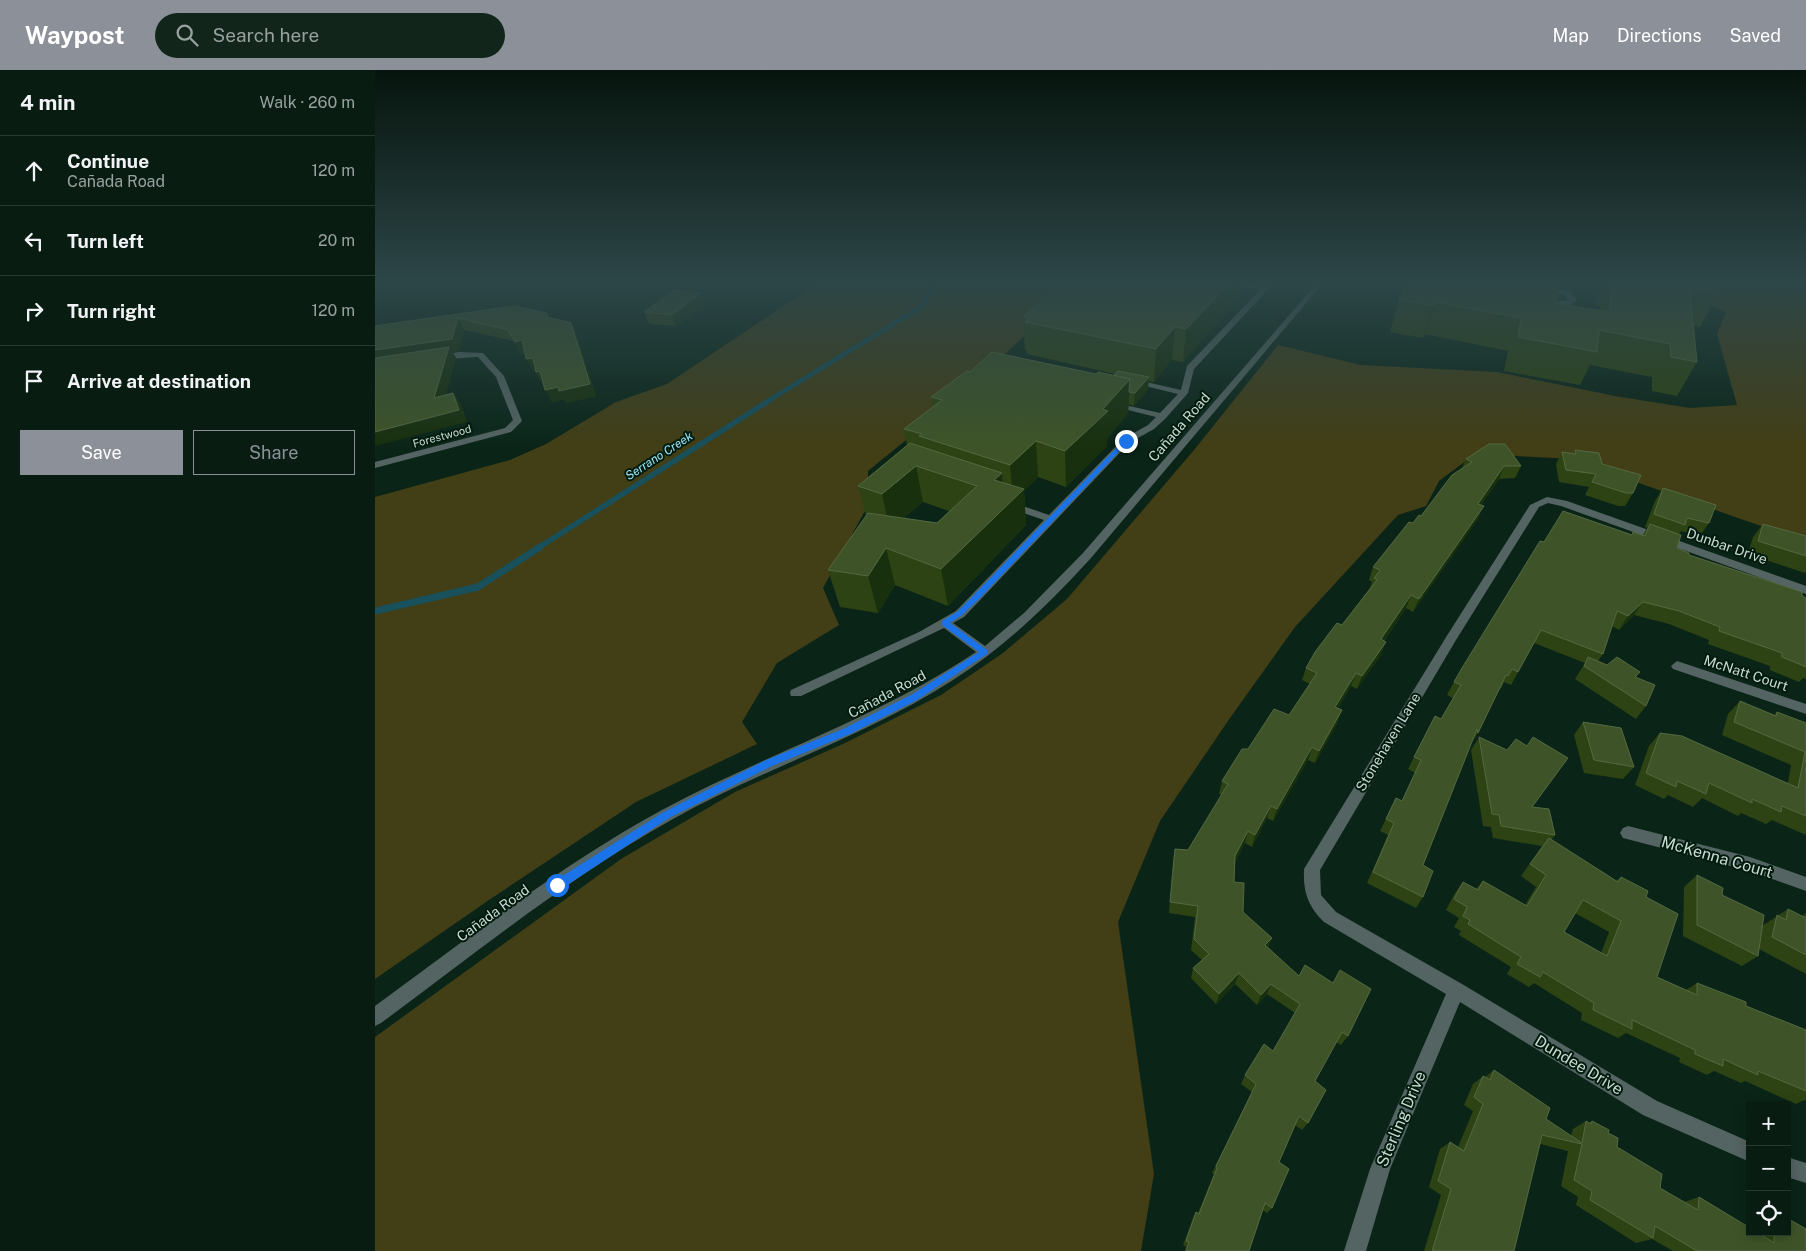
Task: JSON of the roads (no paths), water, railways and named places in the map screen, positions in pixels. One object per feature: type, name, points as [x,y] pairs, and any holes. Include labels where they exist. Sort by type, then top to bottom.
[{"type":"street","points":[[796,693],[834,677],[960,614],[1126,441],[1151,427],[1163,416],[1184,393],[1190,368],[1215,338]]},
{"type":"street","name":"Cañada Road","points":[[375,1017],[557,885],[665,816],[769,763],[847,732],[914,698],[985,652],[1025,621],[1066,580],[1275,338]]},
{"type":"street","name":"Forestwood","points":[[375,465],[498,433],[518,421],[500,376],[480,355],[469,353],[428,359]]},
{"type":"street","points":[[1119,379],[1184,393]]},
{"type":"street","points":[[1098,402],[1163,416]]},
{"type":"street","points":[[998,501],[1052,519]]},
{"type":"street","name":"Dunbar Drive","points":[[1554,501],[1806,590]]},
{"type":"street","name":"Stonehaven Lane","points":[[1414,966],[1330,917],[1316,903],[1311,888],[1312,869],[1452,637],[1535,505],[1554,501]]},
{"type":"street","points":[[945,623],[985,652]]},
{"type":"street","name":"McNatt Court","points":[[1677,666],[1806,709]]},
{"type":"street","name":"McKenna Court","points":[[1628,833],[1750,864],[1806,884]]},
{"type":"street","name":"Dundee Drive","points":[[1414,966],[1650,1108],[1746,1150]]},
{"type":"street","name":"Sterling Drive","points":[[1355,1251],[1380,1168],[1456,990]]},
{"type":"street","points":[[1791,1168],[1806,1173]]},
{"type":"waterway","name":"Serrano Creek","points":[[768,401],[870,338]]},
{"type":"waterway","name":"Serrano Creek","points":[[538,548],[770,400]]},
{"type":"waterway","name":"Serrano Creek","points":[[375,611],[478,587],[540,547]]}]
